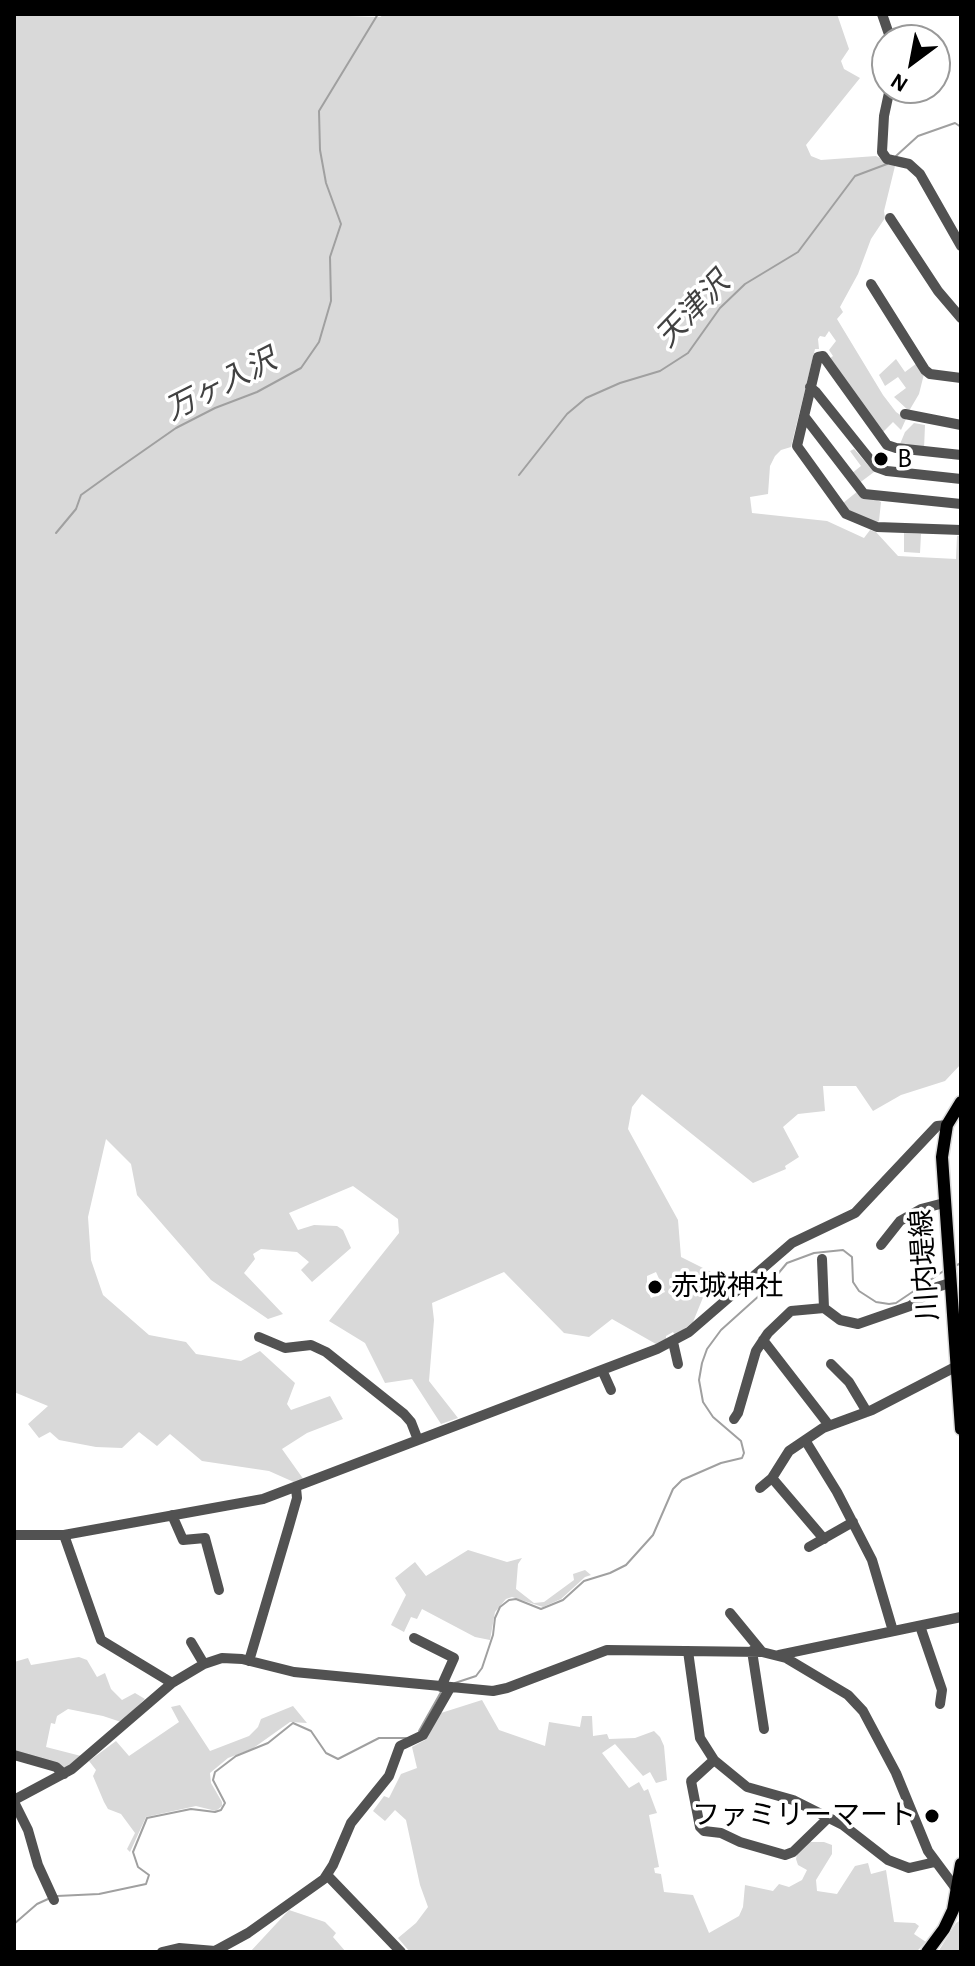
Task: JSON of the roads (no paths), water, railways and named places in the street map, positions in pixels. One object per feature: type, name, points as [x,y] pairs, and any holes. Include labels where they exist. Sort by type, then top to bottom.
[{"type":"main road","name":"川内堤線","points":[[961,1102],[947,1125],[942,1150],[949,1273],[958,1337],[961,1429]]},
{"type":"main road","points":[[927,1952],[950,1917],[961,1864]]},
{"type":"street","points":[[887,104],[882,152],[887,159],[909,164],[920,174],[961,246]]},
{"type":"street","points":[[890,218],[938,291],[961,318]]},
{"type":"street","points":[[871,284],[925,370],[930,374],[961,378]]},
{"type":"street","points":[[961,455],[887,445],[822,355],[816,361],[797,446],[849,516],[877,527],[961,530]]},
{"type":"street","points":[[810,387],[876,467],[887,471],[961,479]]},
{"type":"street","points":[[905,414],[961,425]]},
{"type":"street","points":[[804,416],[864,494],[961,504]]},
{"type":"street","points":[[14,1535],[64,1535],[253,1502],[673,1342],[696,1326],[779,1253],[800,1239],[855,1213],[937,1126],[947,1125]]},
{"type":"street","points":[[881,1245],[900,1221],[914,1212],[944,1203]]},
{"type":"street","points":[[822,1259],[824,1308]]},
{"type":"street","points":[[734,1419],[750,1365],[763,1340],[791,1311],[824,1308],[844,1322],[862,1324],[910,1306],[937,1287],[949,1273]]},
{"type":"street","points":[[259,1337],[285,1348],[307,1345],[326,1352],[404,1414],[418,1440]]},
{"type":"street","points":[[763,1340],[828,1424]]},
{"type":"street","points":[[673,1342],[678,1364]]},
{"type":"street","points":[[831,1364],[849,1382],[867,1412]]},
{"type":"street","points":[[760,1488],[772,1478],[784,1456],[828,1424],[867,1412],[957,1366]]},
{"type":"street","points":[[602,1370],[611,1390]]},
{"type":"street","points":[[805,1440],[853,1522],[882,1588],[893,1631]]},
{"type":"street","points":[[772,1478],[824,1539]]},
{"type":"street","points":[[249,1661],[297,1498],[296,1488]]},
{"type":"street","points":[[172,1515],[183,1540],[205,1538],[219,1590]]},
{"type":"street","points":[[809,1547],[853,1522]]},
{"type":"street","points":[[64,1535],[101,1640],[172,1683]]},
{"type":"street","points":[[730,1613],[757,1652],[764,1729]]},
{"type":"street","points":[[54,1900],[14,1801],[64,1774],[172,1683],[204,1664],[222,1658],[294,1672],[500,1690],[607,1650],[779,1655],[961,1617]]},
{"type":"street","points":[[920,1626],[942,1690],[940,1704]]},
{"type":"street","points":[[162,1952],[179,1948],[203,1951],[220,1948],[272,1917],[327,1875],[347,1829],[383,1785],[400,1746],[423,1735],[445,1687],[453,1656],[414,1638]]},
{"type":"street","points":[[191,1642],[204,1664]]},
{"type":"street","points":[[688,1651],[700,1738],[714,1760],[747,1787],[793,1800],[843,1825],[885,1858],[904,1867],[935,1862]]},
{"type":"street","points":[[779,1655],[848,1695],[863,1711],[893,1768],[924,1842],[957,1890]]},
{"type":"street","points":[[14,1755],[56,1767],[64,1774]]},
{"type":"street","points":[[714,1760],[691,1781],[700,1827],[704,1831],[721,1833],[785,1855],[793,1852],[827,1819]]},
{"type":"street","points":[[327,1875],[401,1952]]},
{"type":"waterway","name":"万ヶ入沢","points":[[56,533],[76,509],[81,495],[176,428],[215,408],[257,392],[301,368],[319,342],[331,301],[330,257],[341,224],[326,183],[320,150],[319,111],[378,14]]},
{"type":"waterway","name":"天津沢","points":[[896,156],[918,136],[955,123],[961,127]]},
{"type":"waterway","name":"天津沢","points":[[519,475],[567,414],[586,398],[620,383],[660,371],[688,353],[720,308],[745,284],[798,252],[855,176],[887,164]]},
{"type":"waterway","points":[[455,1683],[476,1676],[482,1668],[500,1607],[516,1599],[541,1609],[563,1600],[584,1581],[626,1565],[653,1535],[673,1489],[682,1480],[721,1463],[742,1458],[741,1441],[713,1417],[703,1402],[699,1380],[702,1363],[707,1349],[721,1330],[761,1294],[787,1263],[814,1253],[843,1250],[852,1257],[853,1282],[859,1291],[876,1302],[889,1304],[896,1303],[945,1270]]},
{"type":"waterway","points":[[955,1266],[961,1263]]},
{"type":"waterway","points":[[419,1731],[441,1692]]},
{"type":"waterway","points":[[57,1896],[99,1894],[146,1884],[149,1875],[138,1867],[133,1852],[147,1818],[191,1809],[221,1810],[225,1803],[213,1780],[215,1772],[236,1756],[268,1743],[293,1723],[311,1731],[326,1753],[338,1759],[379,1738],[406,1738]]},
{"type":"waterway","points":[[14,1924],[37,1904],[48,1899]]},
{"type":"waterway","points":[[14,1935],[14,1942]]},
{"type":"place","name":"B","points":[[881,459]]},
{"type":"place","name":"赤城神社","points":[[655,1287]]},
{"type":"place","name":"ファミリーマート","points":[[932,1816]]}]
